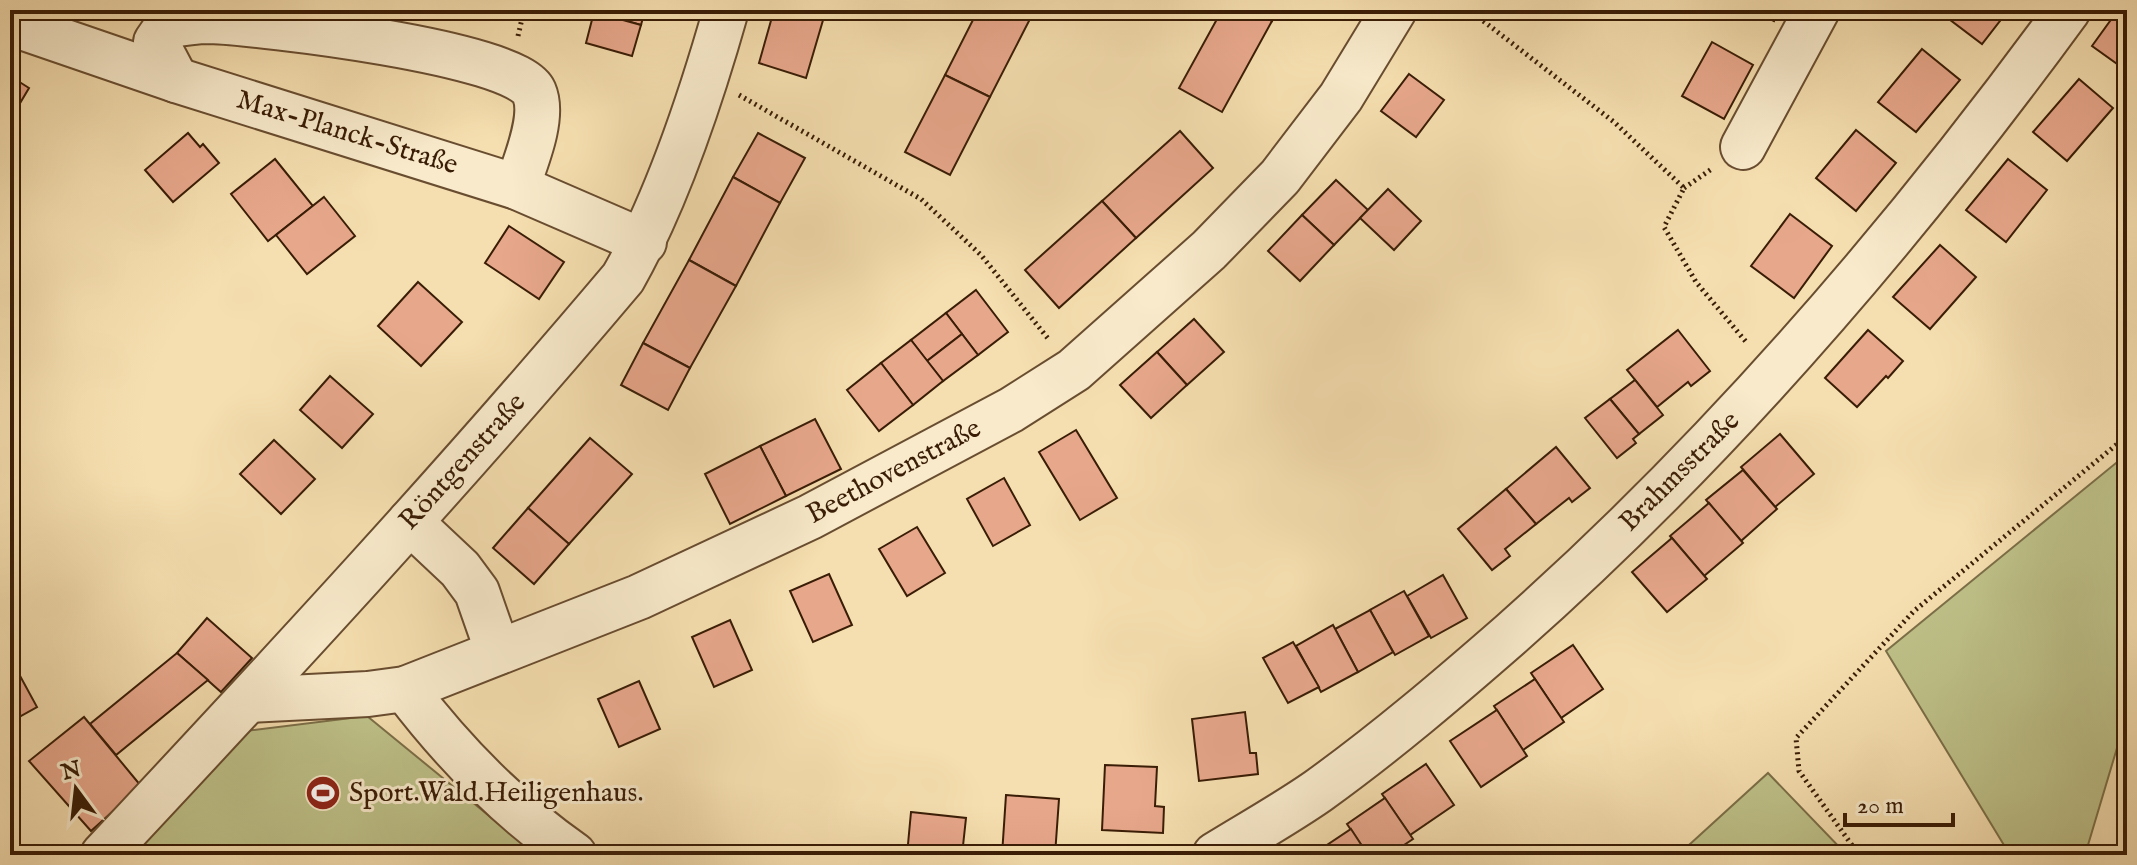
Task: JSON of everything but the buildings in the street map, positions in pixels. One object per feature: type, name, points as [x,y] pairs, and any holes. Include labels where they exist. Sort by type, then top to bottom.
[{"type":"street","name":"Röntgenstraße","points":[[103,855],[410,522],[623,278],[644,242],[707,77],[726,10]]},
{"type":"street","name":"Beethovenstraße","points":[[249,700],[405,689],[639,597],[810,517],[1011,410],[1074,370],[1209,250],[1280,177],[1341,97],[1394,10]]},
{"type":"street","points":[[1743,147],[1817,10]]},
{"type":"street","name":"Brahmsstraße","points":[[1215,855],[1316,792],[1418,716],[1576,576],[1774,375],[1880,251],[2068,10]]},
{"type":"street","points":[[176,80],[156,42],[167,26],[186,21],[337,33],[497,67],[524,80],[534,92],[538,118],[517,187]]},
{"type":"street","name":"Max-Planck-Straße","points":[[10,23],[176,80],[517,187],[644,242]]},
{"type":"street","points":[[410,522],[460,569],[477,592],[498,652]]},
{"type":"street","points":[[405,689],[438,731],[543,833],[574,855]]},
{"type":"path","points":[[1469,10],[1614,122],[1684,188],[1664,227],[1696,282],[1774,375]]},
{"type":"path","points":[[707,77],[921,199],[981,255],[1074,370]]},
{"type":"path","points":[[1859,855],[1799,771],[1796,738],[1914,611],[2127,436]]},
{"type":"green space","points":[[2127,454],[2127,732],[2120,738],[2085,855],[2010,855],[1886,651]]},
{"type":"green space","name":"Sport.Wald.Heiligenhaus.","points":[[367,716],[537,855],[126,855],[245,731]]},
{"type":"green space","points":[[1768,773],[1847,855],[1678,855]]},
{"type":"place","name":"Sport.Wald.Heiligenhaus.","points":[[323,793]]}]
